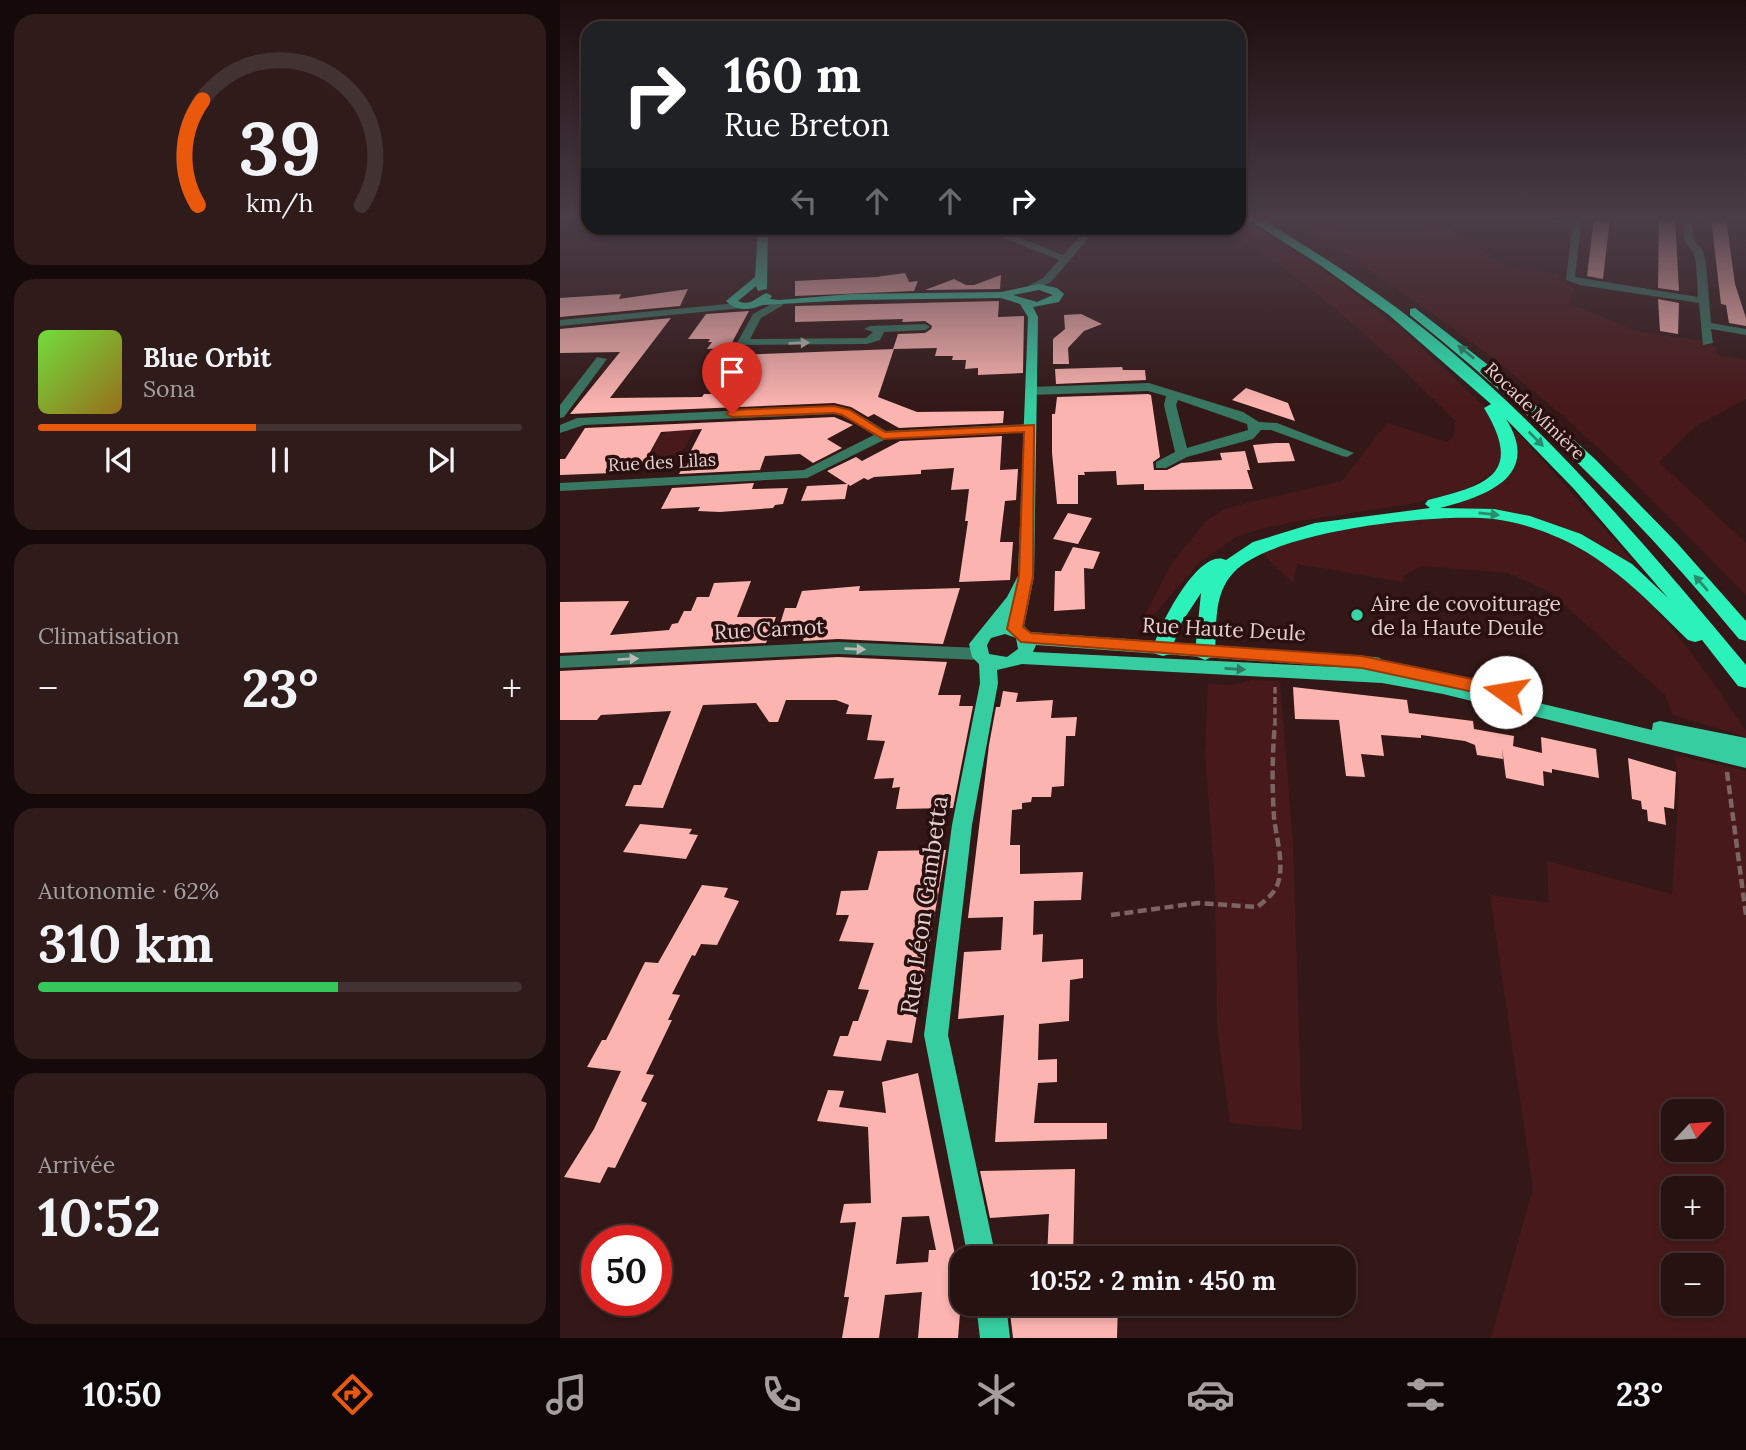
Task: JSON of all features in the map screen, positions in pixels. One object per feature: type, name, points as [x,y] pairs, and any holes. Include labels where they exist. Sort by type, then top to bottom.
[{"type":"highway","name":"Rocade Minière","points":[[1349,280],[1444,353],[1537,439],[1652,562],[1746,680]]},
{"type":"highway","name":"Rocade Minière","points":[[1371,280],[1493,374],[1619,494],[1670,547],[1746,634]]},
{"type":"highway","points":[[1162,657],[1170,628],[1195,588],[1221,560],[1251,540],[1299,526],[1444,502],[1480,490],[1501,477],[1509,467],[1511,454],[1512,444],[1506,429],[1494,410],[1461,376],[1444,353]]},
{"type":"highway","points":[[1205,652],[1208,597],[1227,568],[1259,546],[1315,529],[1434,513],[1494,514],[1575,538],[1625,568],[1665,604],[1746,689]]},
{"type":"main road","points":[[734,302],[757,280]]},
{"type":"main road","points":[[760,280],[760,302]]},
{"type":"main road","points":[[1025,295],[1050,285],[1057,292],[1058,298],[1034,317]]},
{"type":"main road","points":[[742,292],[760,302]]},
{"type":"main road","points":[[1025,295],[1034,317],[1026,576],[1021,633],[1028,647],[1014,660],[985,666],[978,645],[1014,600],[1026,576]]},
{"type":"main road","points":[[734,302],[785,303],[851,297],[1025,295],[1050,303]]},
{"type":"main road","points":[[985,635],[1000,628],[1021,633]]},
{"type":"main road","name":"Rue Haute Deule","points":[[1021,633],[1162,657],[1273,671],[1354,673],[1443,687],[1746,760]]},
{"type":"main road","name":"Rue Haute Deule","points":[[1014,660],[1091,662],[1205,652],[1301,656],[1383,664],[1746,746]]},
{"type":"main road","name":"Rue Léon Gambetta","points":[[980,1246],[936,1035],[985,666]]},
{"type":"main road","points":[[992,1316],[995,1338]]},
{"type":"street","points":[[1050,285],[1053,280]]},
{"type":"street","points":[[1577,280],[1704,301]]},
{"type":"street","points":[[1702,280],[1707,343]]},
{"type":"street","points":[[560,323],[705,309],[734,302]]},
{"type":"street","points":[[785,303],[760,302],[743,343],[750,345],[867,341],[876,338],[880,329],[925,327]]},
{"type":"street","points":[[1706,325],[1746,332]]},
{"type":"street","points":[[561,425],[601,359]]},
{"type":"street","points":[[1031,391],[1149,387],[1239,415],[1253,422],[1255,431],[1248,436],[1182,454],[1161,465]]},
{"type":"street","points":[[1173,394],[1170,405],[1182,454]]},
{"type":"street","points":[[561,425],[582,421],[834,410],[846,412],[883,435],[1030,428]]},
{"type":"street","points":[[1254,426],[1272,426],[1347,453]]},
{"type":"street","name":"Rue des Lilas","points":[[560,487],[807,474],[883,435]]},
{"type":"street","name":"Rue Carnot","points":[[560,662],[838,648],[985,666]]},
{"type":"path","points":[[1111,915],[1198,903],[1257,906],[1268,899],[1277,887],[1280,869],[1274,817],[1272,760],[1276,710],[1273,671]]},
{"type":"path","points":[[1725,756],[1746,915]]},
{"type":"shaded area","points":[[1300,280],[1337,280],[1406,333],[1486,408],[1506,442],[1501,469],[1466,489],[1411,504],[1299,521],[1236,537],[1199,563],[1136,632],[1171,564],[1206,521],[1225,509],[1342,481],[1387,423],[1447,442],[1454,436],[1455,421],[1373,342]]},
{"type":"shaded area","points":[[1562,280],[1574,288],[1570,304],[1637,331],[1702,341],[1703,344],[1715,346],[1717,355],[1746,360],[1746,399],[1696,426],[1659,462],[1746,543],[1746,595],[1571,423],[1513,375],[1385,281]]},
{"type":"shaded area","points":[[697,425],[673,468],[643,469],[660,435],[680,426]]},
{"type":"shaded area","points":[[1516,431],[1631,559],[1628,566],[1588,540],[1462,509],[1456,503],[1493,487],[1511,470],[1516,447],[1512,432]]},
{"type":"shaded area","points":[[1487,516],[1536,527],[1575,544],[1610,567],[1671,627],[1723,696],[1746,731],[1746,737],[1673,715],[1665,695],[1550,592],[1508,573],[1422,566],[1404,575],[1403,582],[1297,564],[1293,583],[1260,551],[1338,530],[1435,517]]},
{"type":"shaded area","points":[[1252,680],[1280,681],[1293,843],[1302,1130],[1230,1123],[1217,1027],[1215,884],[1205,754],[1208,684],[1234,685]]},
{"type":"shaded area","points":[[1675,755],[1746,771],[1746,1338],[1491,1338],[1533,1188],[1490,895],[1549,903],[1547,861],[1672,894],[1679,787]]},
{"type":"building","points":[[950,280],[974,285],[986,280],[1001,280],[1000,289],[925,290]]},
{"type":"building","points":[[1658,280],[1678,280],[1679,291],[1658,288]]},
{"type":"building","points":[[1718,280],[1735,280],[1746,326],[1729,323],[1726,305],[1721,304]]},
{"type":"building","points":[[795,281],[918,281],[914,291],[795,296]]},
{"type":"building","points":[[688,289],[680,306],[560,317],[560,298],[621,294],[619,299]]},
{"type":"building","points":[[1658,299],[1679,303],[1678,334],[1660,331]]},
{"type":"building","points":[[999,301],[998,317],[1024,316],[1023,373],[978,375],[978,368],[965,369],[966,360],[952,360],[953,356],[935,356],[937,348],[893,349],[898,334],[925,333],[931,329],[932,326],[925,321],[902,322],[903,319],[795,322],[795,306]]},
{"type":"building","points":[[749,311],[729,348],[707,349],[712,342],[708,342],[710,339],[688,339],[706,314]]},
{"type":"building","points":[[1081,314],[1102,324],[1084,331],[1068,348],[1069,364],[1053,364],[1053,339],[1065,329],[1064,315]]},
{"type":"building","points":[[671,318],[610,398],[702,397],[704,394],[715,394],[735,355],[894,349],[878,397],[917,412],[1004,411],[1003,423],[899,428],[874,414],[868,417],[851,407],[834,403],[570,414],[620,352],[560,353],[560,329]]},
{"type":"building","points":[[1122,367],[1123,370],[1145,370],[1146,380],[1056,384],[1055,369]]},
{"type":"building","points":[[1246,388],[1288,403],[1295,421],[1232,400]]},
{"type":"building","points":[[1151,395],[1160,457],[1153,462],[1154,470],[1167,470],[1181,463],[1222,460],[1220,453],[1245,451],[1253,489],[1144,490],[1144,484],[1117,485],[1116,471],[1084,472],[1085,475],[1078,475],[1078,504],[1057,504],[1052,453],[1052,414],[1055,414],[1057,397]]},
{"type":"building","points":[[834,417],[853,425],[827,439],[842,448],[813,463],[800,454],[765,456],[760,470],[679,474],[702,429],[661,432],[639,472],[560,475],[560,459],[565,459],[585,428]]},
{"type":"building","points":[[1002,436],[1000,470],[1018,469],[1016,500],[1005,501],[1000,542],[1013,542],[1010,580],[959,582],[968,521],[965,521],[969,489],[951,490],[954,468],[921,470],[921,474],[874,477],[868,480],[864,478],[850,486],[848,484],[845,499],[801,501],[807,486],[847,484],[827,471],[856,457],[862,461],[900,441]]},
{"type":"building","points":[[1289,443],[1295,461],[1258,463],[1253,445]]},
{"type":"building","points":[[754,483],[752,489],[788,488],[783,504],[773,508],[720,512],[698,511],[700,507],[661,509],[672,488]]},
{"type":"building","points":[[1068,513],[1092,518],[1078,544],[1053,539]]},
{"type":"building","points":[[1073,547],[1100,552],[1093,569],[1084,568],[1085,609],[1054,611],[1055,571],[1061,571]]},
{"type":"building","points":[[751,581],[737,617],[776,617],[766,643],[560,653],[560,602],[629,601],[610,635],[669,630],[672,624],[678,623],[684,611],[691,611],[697,597],[709,597],[714,583]]},
{"type":"building","points":[[860,586],[859,591],[960,588],[943,644],[838,639],[803,641],[808,622],[780,624],[785,608],[796,608],[802,591]]},
{"type":"building","points":[[838,657],[947,662],[938,695],[961,695],[959,706],[973,706],[953,808],[896,809],[900,787],[892,788],[894,778],[874,779],[885,741],[867,740],[872,715],[846,714],[849,705],[836,700],[786,700],[778,722],[769,722],[756,703],[703,705],[663,808],[625,806],[634,785],[641,785],[671,711],[601,715],[597,720],[560,720],[560,671]]},
{"type":"building","points":[[1293,687],[1407,700],[1409,713],[1473,721],[1474,729],[1514,736],[1513,746],[1542,753],[1541,737],[1596,749],[1599,778],[1552,769],[1552,773],[1543,771],[1544,786],[1506,778],[1502,748],[1503,759],[1477,755],[1475,745],[1465,741],[1421,735],[1421,738],[1381,735],[1384,756],[1361,754],[1365,777],[1346,776],[1339,720],[1295,719]]},
{"type":"building","points":[[1003,691],[1018,693],[1016,702],[1053,700],[1051,718],[1077,717],[1075,736],[1066,736],[1064,786],[1052,787],[1051,797],[1032,797],[1031,802],[1022,803],[1022,809],[1012,810],[1010,845],[1020,845],[1020,874],[1083,872],[1081,900],[1034,901],[1033,935],[1043,934],[1042,962],[1083,959],[1083,978],[1070,980],[1069,1021],[1039,1024],[1038,1060],[1057,1059],[1057,1082],[1038,1083],[1034,1123],[1107,1123],[1107,1139],[995,1142],[1004,1015],[958,1019],[964,952],[1001,950],[1003,917],[968,918],[989,745],[996,707],[1000,707]]},
{"type":"building","points":[[1628,758],[1676,772],[1674,809],[1664,807],[1666,825],[1648,821],[1647,810],[1642,809],[1641,801],[1632,799]]},
{"type":"building","points":[[640,824],[692,829],[689,834],[698,835],[686,859],[623,852]]},
{"type":"building","points":[[946,850],[912,1043],[887,1040],[881,1061],[833,1056],[840,1036],[848,1036],[853,1021],[858,1021],[869,990],[858,989],[874,943],[839,941],[849,915],[836,915],[841,891],[868,890],[878,851]]},
{"type":"building","points":[[702,885],[728,888],[724,897],[739,901],[717,945],[701,944],[695,956],[692,955],[672,994],[680,995],[668,1020],[672,1020],[646,1074],[654,1075],[641,1101],[647,1103],[615,1168],[608,1167],[600,1183],[564,1177],[594,1129],[621,1071],[587,1067],[602,1040],[606,1040],[645,962],[658,963]]},
{"type":"building","points":[[918,1073],[953,1246],[950,1246],[950,1316],[960,1316],[958,1338],[918,1338],[922,1292],[885,1295],[879,1338],[842,1338],[849,1297],[844,1297],[856,1222],[840,1223],[844,1204],[871,1203],[868,1127],[817,1121],[828,1090],[844,1091],[839,1107],[886,1113],[882,1082]],"holes":[[[929,1216],[936,1250],[929,1250],[928,1262],[896,1264],[902,1217]]]},
{"type":"building","points":[[1075,1169],[1073,1246],[1048,1246],[1049,1214],[990,1218],[980,1171]]},
{"type":"building","points":[[1010,1316],[1118,1316],[1117,1338],[1013,1338]]},
{"type":"place","name":"Aire de covoiturage de la Haute Deule","points":[[1357,615]]},
{"type":"route","points":[[732,414],[834,410],[846,412],[883,435],[1030,428],[1026,576],[1015,629],[1027,638],[1383,664],[1506,692]]}]
